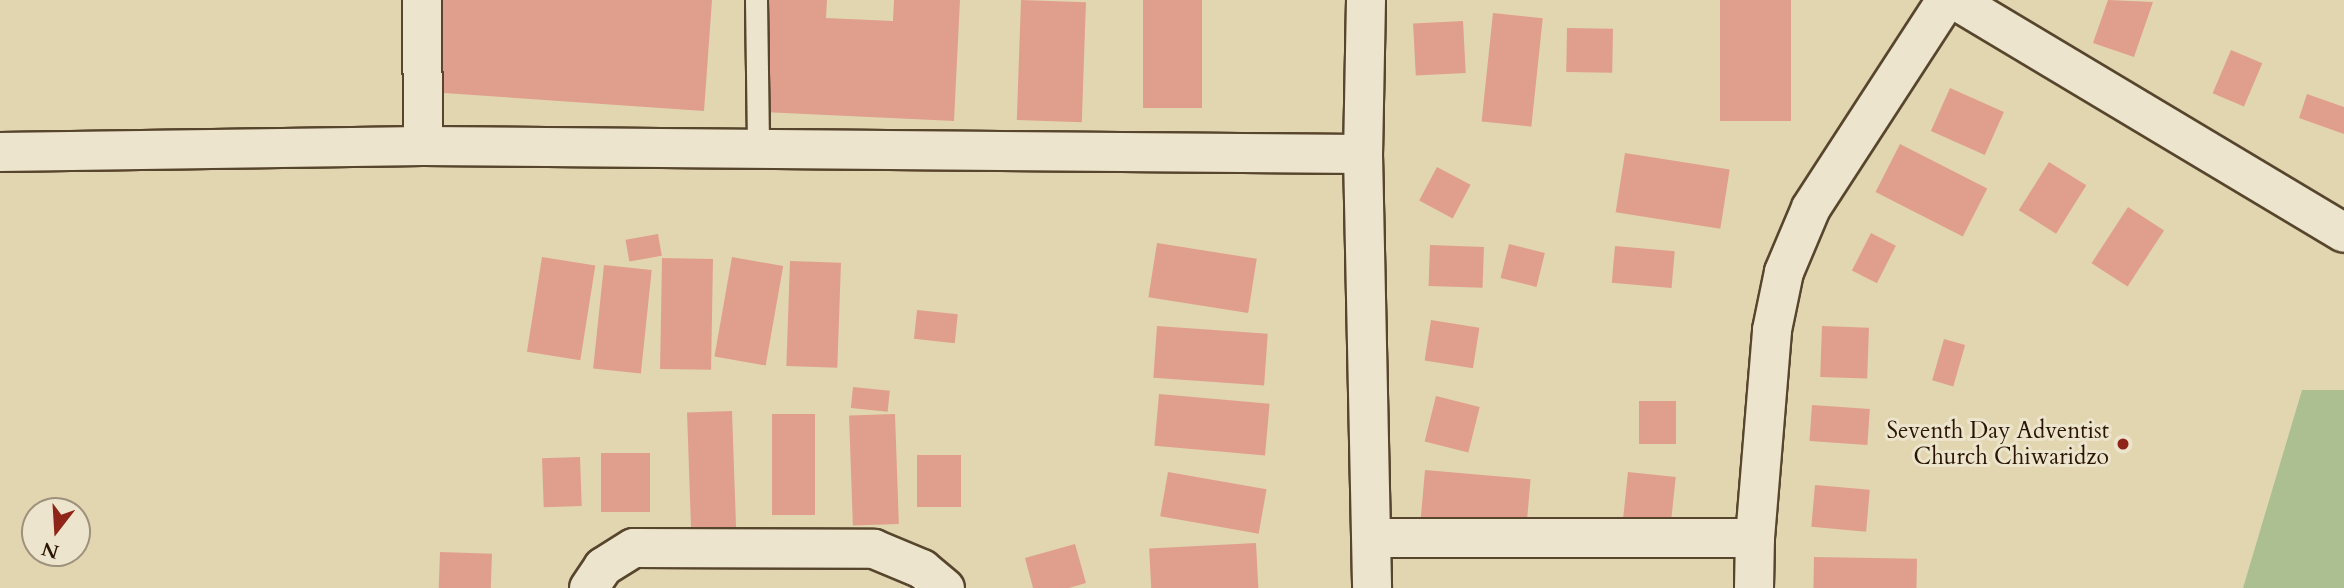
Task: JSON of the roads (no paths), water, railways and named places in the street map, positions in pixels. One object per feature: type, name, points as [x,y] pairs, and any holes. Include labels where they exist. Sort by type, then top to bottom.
[{"type":"street","points":[[422,0],[423,146]]},
{"type":"street","points":[[1366,0],[1363,154],[1372,588]]},
{"type":"street","points":[[1754,588],[1755,538],[1772,330],[1784,272],[1811,208],[1946,0]]},
{"type":"street","points":[[1955,0],[2344,233]]},
{"type":"street","points":[[0,152],[423,146],[1363,154]]},
{"type":"street","points":[[1372,538],[1755,538]]},
{"type":"street","points":[[589,588],[603,567],[634,548],[874,549],[922,569],[945,588]]},
{"type":"lane","points":[[756,0],[758,149]]},
{"type":"place","name":"Seventh Day Adventist Church Chiwaridzo","points":[[2123,444]]}]
